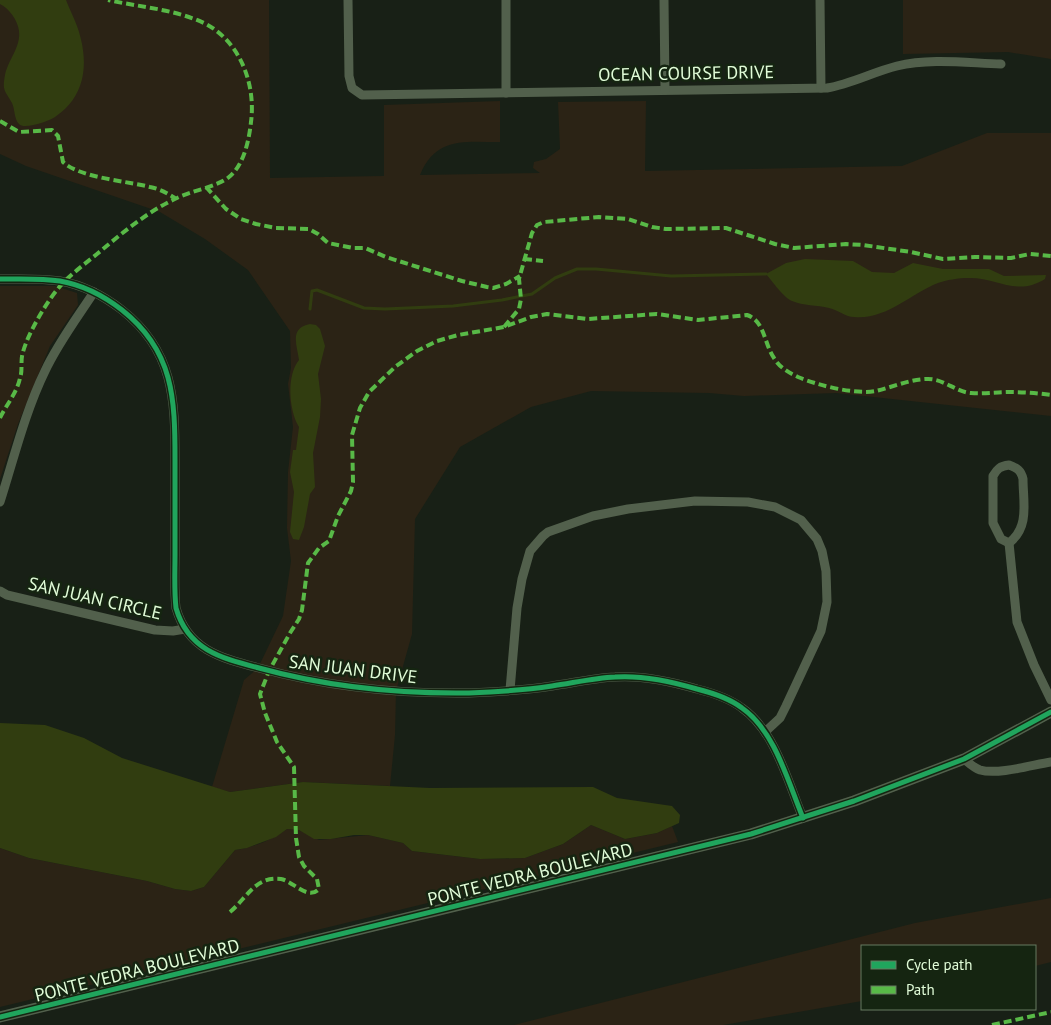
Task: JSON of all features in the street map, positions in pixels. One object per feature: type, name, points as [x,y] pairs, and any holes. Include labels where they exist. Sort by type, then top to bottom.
[{"type":"street","name":"OCEAN COURSE DRIVE","points":[[348,0],[349,76],[352,88],[362,95],[821,88],[837,86],[904,65],[927,62],[1000,64]]},
{"type":"street","points":[[506,0],[506,92]]},
{"type":"street","points":[[664,0],[665,90]]},
{"type":"street","points":[[820,0],[821,88]]},
{"type":"street","name":"SAN JUAN DRIVE","points":[[0,278],[54,280],[94,292],[131,317],[141,327],[157,351],[168,377],[175,414],[175,600],[178,615],[195,641],[215,654],[286,675],[362,688],[427,693],[510,690],[615,677],[656,679],[681,684],[729,700],[753,716],[766,731],[803,818]]},
{"type":"street","points":[[0,502],[45,369],[60,342],[94,292]]},
{"type":"street","points":[[1009,465],[1017,468],[1022,473],[1024,524],[1020,532],[1009,543],[1000,539],[993,523],[993,476],[996,470],[1002,466],[1009,465]]},
{"type":"street","points":[[510,690],[517,608],[522,579],[530,551],[548,532],[593,516],[628,509],[695,501],[748,502],[775,507],[801,520],[817,539],[822,550],[826,571],[827,602],[821,631],[780,718],[766,731]]},
{"type":"street","points":[[1009,543],[1017,622],[1034,665],[1051,700]]},
{"type":"street","name":"SAN JUAN CIRCLE","points":[[0,591],[7,595],[155,630],[173,631],[185,628]]},
{"type":"street","name":"PONTE VEDRA BOULEVARD","points":[[0,1017],[751,834],[854,802],[964,759],[1051,712]]},
{"type":"street","points":[[964,759],[980,770],[999,771],[1051,762]]},
{"type":"shaded area","points":[[0,0],[269,0],[270,178],[384,176],[384,105],[500,101],[500,142],[464,142],[443,147],[434,153],[420,175],[540,173],[533,168],[534,162],[546,159],[560,149],[558,102],[646,101],[645,171],[902,166],[987,133],[1051,133],[1051,416],[836,393],[744,396],[709,393],[591,391],[531,407],[460,447],[415,519],[412,634],[396,691],[395,735],[390,786],[303,782],[230,792],[212,787],[244,680],[258,668],[283,616],[291,561],[287,528],[288,472],[293,427],[288,384],[291,368],[290,331],[248,270],[205,239],[160,212],[26,166],[0,154]]},
{"type":"shaded area","points":[[0,0],[66,0],[76,24],[84,56],[82,79],[73,100],[65,109],[48,121],[22,126],[16,119],[13,105],[4,84],[7,69],[18,43],[19,31],[15,19],[7,8],[0,4]]},
{"type":"shaded area","points":[[903,0],[1051,0],[1051,59],[1008,52],[903,54]]},
{"type":"shaded area","points":[[805,259],[853,261],[872,272],[894,273],[913,263],[943,269],[989,269],[1004,276],[1046,275],[1045,279],[1025,286],[1006,285],[978,278],[949,280],[938,283],[877,314],[866,317],[854,317],[829,308],[792,301],[782,293],[766,274],[786,263]]},
{"type":"shaded area","points":[[0,286],[55,286],[77,293],[78,305],[50,346],[18,424],[0,479]]},
{"type":"shaded area","points":[[316,325],[320,329],[325,346],[318,374],[321,399],[320,417],[313,453],[315,487],[310,494],[304,527],[299,540],[293,539],[290,532],[294,492],[290,472],[293,450],[296,450],[299,427],[293,412],[290,394],[292,375],[299,360],[296,343],[297,333],[303,326]]},
{"type":"shaded area","points":[[0,723],[45,725],[84,738],[122,758],[230,792],[303,782],[430,788],[593,787],[617,798],[672,806],[680,815],[679,823],[657,833],[625,839],[591,825],[563,844],[525,858],[480,859],[412,851],[403,843],[368,835],[314,839],[299,830],[287,829],[276,837],[247,848],[235,850],[204,887],[191,891],[175,889],[147,881],[29,858],[0,848]]},
{"type":"shaded area","points":[[591,825],[625,839],[657,833],[672,826],[678,842],[0,1007],[0,848],[29,858],[191,891],[204,887],[235,850],[262,842],[287,829],[299,830],[319,840],[368,835],[403,843],[412,851],[480,859],[525,858],[563,844]]},
{"type":"shaded area","points":[[1051,898],[1051,962],[1036,966],[1036,945],[861,945],[861,1001],[723,1025],[514,1025],[915,923]]},
{"type":"waterway","points":[[310,309],[312,291],[317,290],[364,308],[453,306],[502,300],[532,294],[555,278],[577,269],[671,276],[766,274]]},
{"type":"marked path","points":[[0,418],[19,383],[22,355],[30,335],[46,305],[59,287],[135,223],[156,209],[183,195],[219,183],[229,177],[242,159],[247,144],[251,122],[251,93],[243,65],[227,41],[217,31],[193,18],[169,11],[108,0]]},
{"type":"marked path","points":[[0,121],[19,132],[52,130],[58,136],[63,162],[81,172],[154,188],[175,198]]},
{"type":"marked path","points":[[206,187],[226,209],[241,219],[256,224],[276,228],[309,229],[328,243],[353,248],[365,248],[386,257],[487,287],[493,288],[506,284],[520,276]]},
{"type":"marked path","points":[[504,327],[519,309],[521,299],[519,279],[532,233],[537,225],[544,222],[599,217],[628,219],[652,227],[666,229],[726,228],[775,244],[794,248],[846,244],[863,245],[943,259],[975,257],[1011,258],[1030,254],[1051,256]]},
{"type":"marked path","points":[[524,259],[543,261]]},
{"type":"marked path","points":[[230,912],[252,889],[264,881],[272,879],[286,880],[305,892],[310,893],[319,889],[317,879],[304,866],[299,857],[296,838],[294,767],[277,742],[265,713],[260,694],[269,671],[299,619],[302,610],[308,563],[319,548],[329,541],[338,516],[351,491],[353,482],[352,435],[360,408],[369,392],[395,367],[417,351],[437,341],[458,335],[504,327],[531,317],[547,314],[588,319],[657,314],[698,320],[747,315],[753,318],[761,328],[771,352],[781,367],[798,377],[825,386],[867,392],[915,380],[928,379],[939,381],[971,393],[1014,392],[1051,395]]},
{"type":"marked path","points":[[992,1025],[1051,1012]]},
{"type":"cycle path","points":[[0,279],[53,280],[85,288],[122,310],[139,326],[152,342],[162,359],[172,397],[174,417],[176,608],[181,622],[189,634],[208,650],[219,656],[285,675],[337,685],[390,691],[490,692],[531,689],[599,678],[625,677],[656,679],[677,683],[732,701],[753,718],[772,743],[803,818]]},
{"type":"cycle path","points":[[0,1017],[751,834],[854,801],[964,759],[1051,712]]}]
